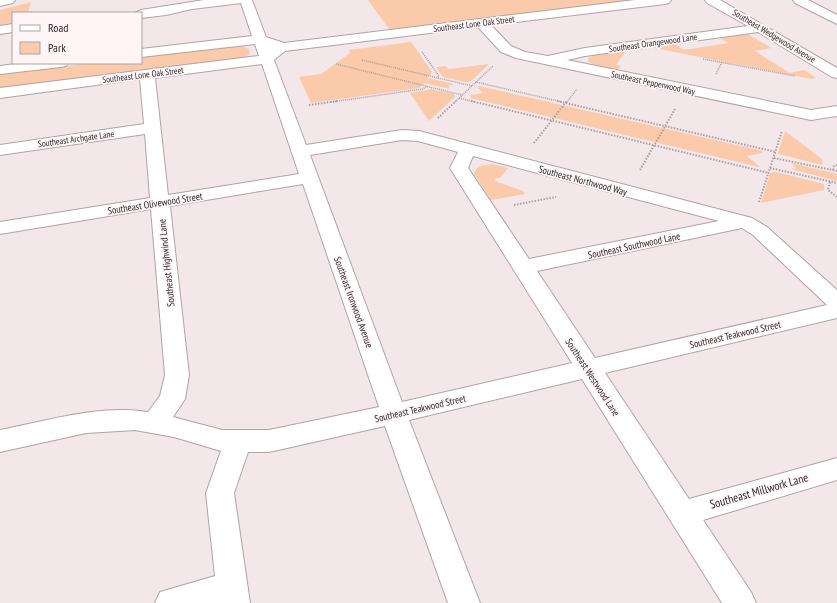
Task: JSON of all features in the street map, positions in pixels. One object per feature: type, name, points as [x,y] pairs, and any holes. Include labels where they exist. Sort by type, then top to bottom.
[{"type":"street","points":[[0,2],[9,0]]},
{"type":"street","points":[[142,14],[166,11],[192,5],[239,0]]},
{"type":"street","name":"Southeast Ironwood Avenue","points":[[246,0],[269,48],[284,109],[464,603]]},
{"type":"street","name":"Southeast Lone Oak Street","points":[[142,53],[269,48],[665,0]]},
{"type":"street","name":"Southeast Wedgewood Avenue","points":[[710,0],[734,12],[837,74]]},
{"type":"street","points":[[799,0],[837,20]]},
{"type":"street","name":"Southeast Pepperwood Way","points":[[481,23],[506,49],[521,55],[811,115],[837,111]]},
{"type":"street","points":[[0,30],[12,28]]},
{"type":"street","name":"Southeast Orangewood Lane","points":[[546,60],[585,52],[761,28]]},
{"type":"street","name":"Southeast Lone Oak Street","points":[[0,93],[148,74],[269,48]]},
{"type":"street","points":[[0,70],[53,64]]},
{"type":"street","name":"Southeast Highwind Lane","points":[[148,74],[152,128],[177,374],[172,399],[154,422]]},
{"type":"street","name":"Southeast Archgate Lane","points":[[0,150],[152,128]]},
{"type":"street","name":"Southeast Northwood Way","points":[[300,150],[402,135],[419,136],[745,222],[760,231],[837,302]]},
{"type":"street","name":"Southeast Westwood Lane","points":[[468,149],[458,168],[740,603]]},
{"type":"street","name":"Southeast Olivewood Street","points":[[0,228],[309,178]]},
{"type":"street","name":"Southeast Southwood Lane","points":[[523,267],[745,222]]},
{"type":"street","name":"Southeast Teakwood Street","points":[[0,441],[86,423],[135,420],[154,422],[222,441],[269,441],[394,414],[837,310]]},
{"type":"street","points":[[171,603],[233,595],[220,493],[238,442]]},
{"type":"street","name":"Southeast Millwork Lane","points":[[682,514],[837,468]]},
{"type":"path","points":[[407,32],[439,76],[437,78]]},
{"type":"path","points":[[699,58],[797,77]]},
{"type":"path","points":[[361,60],[472,86]]},
{"type":"path","points":[[336,64],[462,95]]},
{"type":"path","points":[[519,163],[592,70]]},
{"type":"path","points":[[419,136],[476,82],[776,152]]},
{"type":"path","points":[[284,109],[423,89],[427,86]]},
{"type":"path","points":[[627,192],[686,90]]},
{"type":"path","points":[[459,98],[769,172]]},
{"type":"path","points":[[745,222],[754,218],[789,111]]},
{"type":"path","points":[[774,158],[837,171]]},
{"type":"path","points":[[833,170],[834,166],[837,165]]},
{"type":"path","points":[[770,168],[837,183]]},
{"type":"path","points":[[830,182],[828,190],[837,197]]},
{"type":"path","points":[[486,210],[558,197]]},
{"type":"green space","points":[[368,0],[643,0],[391,32]]},
{"type":"green space","points":[[31,2],[28,12],[12,12],[12,25],[0,26],[0,10]]},
{"type":"green space","points":[[746,33],[771,48],[755,51],[790,73],[804,70],[816,78],[811,79],[652,47],[674,43],[684,50],[728,43],[719,37]]},
{"type":"green space","points":[[411,42],[432,72],[428,78],[454,84],[448,86],[450,89],[424,83],[419,88],[311,103],[299,77],[321,74],[350,53],[349,50]]},
{"type":"green space","points":[[231,46],[244,47],[249,49],[250,53],[247,56],[240,58],[0,89],[0,74],[85,64],[142,64],[142,57]]},
{"type":"green space","points":[[626,51],[616,65],[621,66],[618,70],[598,66],[587,60],[600,53]]},
{"type":"green space","points":[[489,64],[470,82],[443,77],[436,67],[446,66],[449,69]]},
{"type":"green space","points":[[479,86],[763,151],[762,153],[747,156],[759,167],[470,98],[471,95],[483,93],[477,87]]},
{"type":"green space","points":[[432,89],[454,94],[455,97],[429,121],[410,93]]},
{"type":"green space","points":[[785,131],[822,159],[822,165],[779,154],[778,153]]},
{"type":"green space","points":[[791,163],[837,174],[837,181],[791,169],[796,168]]},
{"type":"green space","points":[[492,164],[508,168],[500,178],[496,178],[495,181],[523,191],[525,194],[491,200],[474,174],[479,167]]},
{"type":"green space","points":[[776,172],[824,184],[824,190],[761,203],[770,173]]}]
